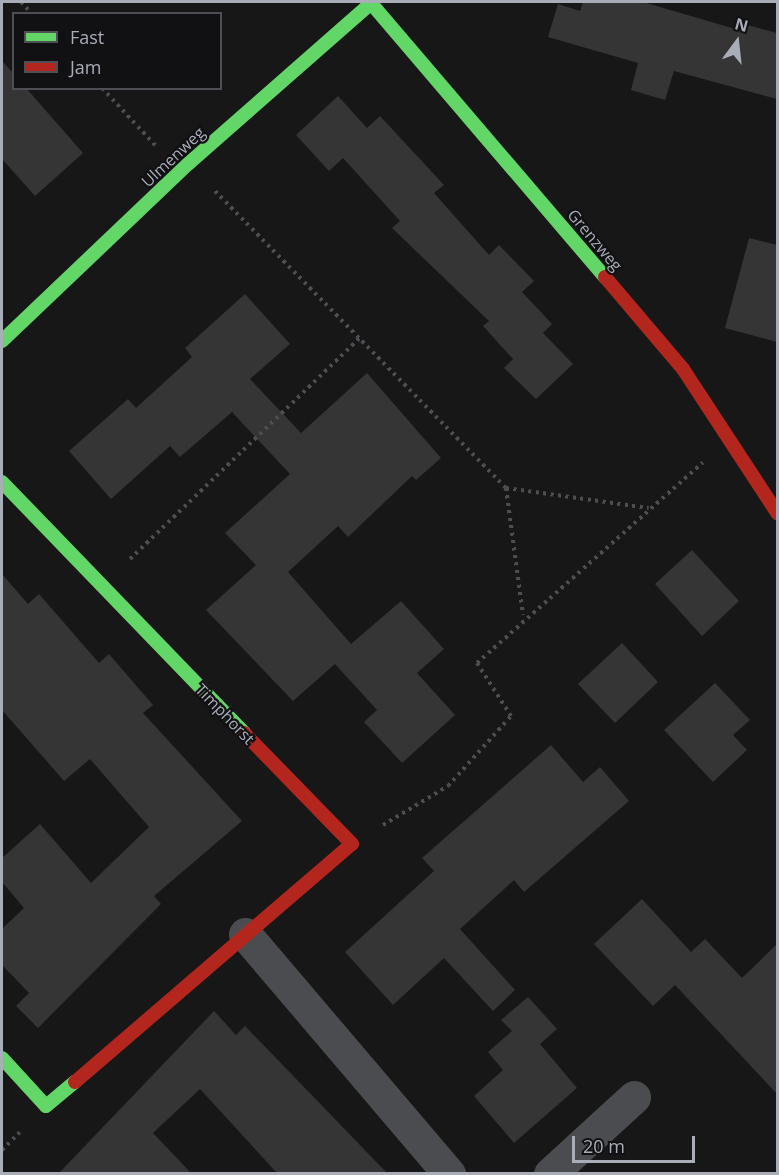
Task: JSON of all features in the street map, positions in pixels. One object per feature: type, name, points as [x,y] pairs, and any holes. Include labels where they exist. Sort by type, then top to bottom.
[{"type":"street","name":"Ulmenweg","points":[[2,341],[188,164],[371,2]]},
{"type":"street","name":"Grenzweg","points":[[371,2],[683,369],[735,441],[777,514]]},
{"type":"street","name":"Timphorst","points":[[2,482],[101,587],[352,844]]},
{"type":"street","points":[[2,1058],[46,1106],[352,844]]},
{"type":"street","points":[[245,934],[449,1173]]},
{"type":"street","points":[[550,1173],[634,1097]]},
{"type":"path","points":[[104,90],[163,153],[188,164],[361,337],[506,488],[523,616]]},
{"type":"path","points":[[101,587],[361,337]]},
{"type":"path","points":[[352,844],[448,786],[511,716],[477,663],[523,616],[649,508],[735,441]]},
{"type":"path","points":[[506,488],[649,508]]},
{"type":"building","points":[[583,2],[643,2],[742,31],[744,24],[777,33],[777,99],[674,71],[665,100],[631,90],[638,63],[548,37],[558,4],[580,11]]},
{"type":"building","points":[[2,61],[12,72],[12,90],[28,90],[83,153],[35,196],[2,159]]},
{"type":"building","points":[[338,96],[367,128],[380,116],[444,185],[434,193],[489,255],[499,245],[534,281],[522,292],[552,324],[543,333],[573,364],[536,399],[504,368],[513,359],[483,326],[489,321],[392,228],[400,221],[343,158],[329,171],[296,135]]},
{"type":"building","points":[[749,238],[777,245],[777,342],[725,328]]},
{"type":"building","points":[[245,294],[290,344],[250,379],[301,433],[367,373],[441,458],[416,480],[412,476],[348,537],[338,526],[288,572],[351,644],[401,601],[444,649],[417,673],[455,715],[402,763],[364,722],[377,710],[335,664],[293,701],[206,610],[256,565],[225,533],[290,474],[232,412],[180,457],[170,446],[111,499],[69,451],[128,399],[136,408],[192,357],[185,348]]},
{"type":"building","points":[[692,550],[739,601],[702,636],[655,584]]},
{"type":"building","points":[[2,574],[28,604],[39,594],[99,663],[109,654],[153,705],[143,713],[242,821],[154,896],[161,904],[38,1028],[16,1006],[29,993],[2,965],[2,929],[24,908],[2,882],[2,858],[40,824],[91,883],[149,827],[90,759],[64,781],[2,710]]},
{"type":"building","points":[[622,643],[658,682],[615,723],[578,684]]},
{"type":"building","points":[[715,683],[750,720],[733,735],[747,750],[713,782],[664,730]]},
{"type":"building","points":[[551,745],[583,782],[600,767],[629,801],[524,892],[514,880],[460,929],[515,990],[493,1011],[444,958],[393,1005],[345,952],[434,871],[422,858]]},
{"type":"building","points":[[642,899],[691,952],[705,939],[742,978],[777,944],[777,1094],[675,985],[653,1006],[594,944]]},
{"type":"building","points":[[528,997],[557,1029],[540,1044],[577,1088],[514,1143],[474,1096],[503,1070],[488,1052],[512,1031],[501,1020]]},
{"type":"building","points":[[214,1011],[236,1035],[245,1026],[387,1173],[277,1173],[200,1089],[153,1133],[191,1173],[59,1173]]},
{"type":"traffic: fast","points":[[370,2],[605,277]]},
{"type":"traffic: fast","points":[[2,341],[188,164],[371,3]]},
{"type":"traffic: fast","points":[[2,482],[244,733]]},
{"type":"traffic: fast","points":[[2,1058],[46,1106],[75,1082]]},
{"type":"traffic: jam","points":[[605,277],[683,369],[778,514]]},
{"type":"traffic: jam","points":[[75,1082],[352,844],[244,733]]}]
